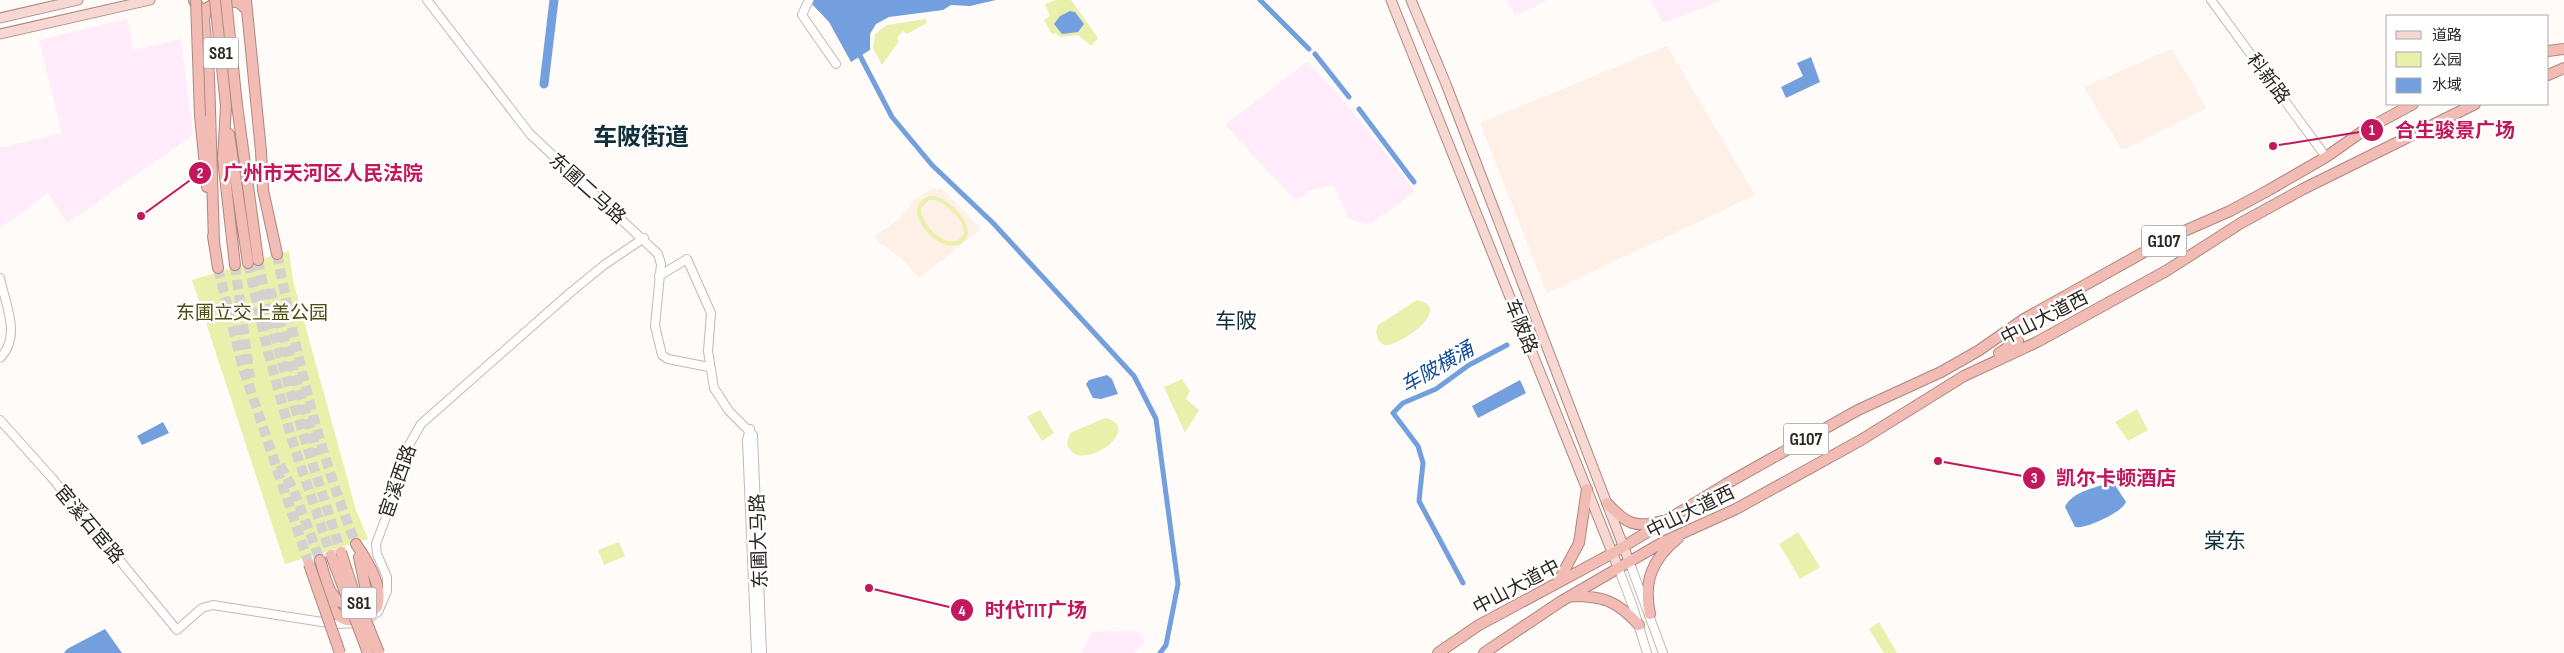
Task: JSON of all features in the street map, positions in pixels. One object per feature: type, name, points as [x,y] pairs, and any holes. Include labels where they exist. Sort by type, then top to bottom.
[{"type":"highway","points":[[194,0],[201,9],[204,19],[211,100],[214,242]]},
{"type":"highway","points":[[194,0],[200,116],[218,268]]},
{"type":"highway","name":"S81","points":[[215,0],[231,105],[244,171],[253,262]]},
{"type":"highway","name":"S81","points":[[226,0],[231,105]]},
{"type":"highway","points":[[204,19],[206,8],[219,1],[238,2],[246,5],[262,157],[263,190],[277,254]]},
{"type":"highway","points":[[2549,51],[2564,49]]},
{"type":"highway","points":[[2549,75],[2564,68]]},
{"type":"highway","points":[[231,105],[223,159],[235,265]]},
{"type":"highway","name":"中山大道西","points":[[1613,554],[1678,516],[1726,484],[1844,418],[1910,388],[1966,358],[2005,332],[2173,236],[2243,204],[2326,157],[2363,131],[2410,105]]},
{"type":"highway","name":"中山大道西","points":[[1629,560],[1736,509],[1850,446],[1978,369],[2036,342],[2189,258],[2241,223],[2303,188],[2473,105]]},
{"type":"highway","points":[[1978,369],[2017,343],[2015,334],[2005,332]]},
{"type":"highway","points":[[1556,584],[1574,555],[1579,543],[1587,489]]},
{"type":"highway","points":[[1607,503],[1623,520],[1634,524],[1655,523],[1678,516]]},
{"type":"highway","points":[[1650,614],[1646,590],[1652,571],[1667,549],[1693,528]]},
{"type":"highway","points":[[1645,535],[1645,545],[1651,549]]},
{"type":"highway","points":[[320,560],[328,584],[332,596],[340,602],[351,605],[362,600],[366,590],[356,544],[364,556],[378,588],[379,596],[376,607],[359,618],[344,619],[333,612],[330,604],[328,584]]},
{"type":"highway","name":"S81","points":[[368,653],[336,553],[352,586],[379,653]]},
{"type":"highway","name":"中山大道中","points":[[1438,653],[1485,621],[1613,554]]},
{"type":"highway","name":"中山大道中","points":[[1484,653],[1570,596],[1629,560]]},
{"type":"highway","points":[[309,564],[340,653]]},
{"type":"highway","points":[[1590,566],[1597,572],[1594,582]]},
{"type":"highway","points":[[1570,596],[1606,599],[1626,612],[1639,625]]},
{"type":"main road","points":[[0,18],[78,0]]},
{"type":"main road","points":[[0,34],[150,0]]},
{"type":"main road","name":"车陂路","points":[[1391,0],[1618,567]]},
{"type":"main road","name":"车陂路","points":[[1411,0],[1629,560]]},
{"type":"main road","points":[[23,12],[27,28]]},
{"type":"main road","points":[[1512,303],[1522,306],[1528,297]]},
{"type":"main road","points":[[1524,334],[1530,325],[1540,328]]},
{"type":"street","name":"东圃二马路","points":[[427,0],[525,128],[547,151],[644,238],[660,258],[655,318],[660,351],[668,359],[709,367]]},
{"type":"street","name":"科新路","points":[[2211,0],[2326,157]]},
{"type":"street","points":[[808,2],[802,15],[836,64]]},
{"type":"street","name":"宦溪西路","points":[[178,630],[207,605],[343,625],[362,623],[375,615],[385,599],[388,584],[376,549],[378,537],[414,433],[441,404],[571,292],[604,265],[644,238]]},
{"type":"street","points":[[659,276],[687,258],[711,313],[709,367],[716,395],[734,416],[750,429]]},
{"type":"street","points":[[0,278],[12,336],[8,349],[0,358]]},
{"type":"street","name":"宦溪石宦路","points":[[0,420],[52,478],[178,630]]},
{"type":"street","name":"东圃大马路","points":[[750,429],[747,440],[756,653]]},
{"type":"street","name":"东圃大马路","points":[[750,429],[753,435],[755,464],[762,653]]},
{"type":"street","name":"车陂路","points":[[1629,560],[1663,653]]},
{"type":"street","name":"车陂路","points":[[1618,567],[1647,653]]},
{"type":"shaded area","points":[[1507,0],[1547,0],[1515,16]]},
{"type":"shaded area","points":[[1651,0],[1722,0],[1663,23]]},
{"type":"shaded area","points":[[127,19],[134,50],[181,39],[193,135],[67,223],[48,193],[0,228],[0,148],[62,133],[39,40]]},
{"type":"shaded area","points":[[1667,46],[1755,195],[1547,293],[1480,123]]},
{"type":"shaded area","points":[[2172,49],[2206,108],[2122,150],[2084,87]]},
{"type":"shaded area","points":[[1307,62],[1345,102],[1415,191],[1372,223],[1367,224],[1348,218],[1334,185],[1306,191],[1307,195],[1294,199],[1225,125]]},
{"type":"shaded area","points":[[934,187],[936,190],[940,187],[981,229],[919,278],[902,259],[873,237],[901,218],[900,215],[911,207],[908,204]]},
{"type":"shaded area","points":[[1093,632],[1139,632],[1145,642],[1134,653],[1081,653]]},
{"type":"green space","points":[[1056,0],[1071,0],[1098,38],[1091,46],[1078,35],[1060,37],[1056,33],[1052,34],[1044,20],[1050,16],[1045,4]]},
{"type":"green space","points":[[926,19],[927,23],[907,34],[903,31],[897,38],[899,41],[882,65],[873,48],[875,34],[887,25]]},
{"type":"green space","points":[[930,196],[936,197],[949,203],[955,209],[965,221],[968,234],[960,244],[950,245],[939,242],[929,234],[917,213],[920,203]],"holes":[[[929,200],[934,200],[946,206],[961,222],[964,233],[959,239],[945,240],[925,222],[921,208]]]},
{"type":"green space","name":"东圃立交上盖公园","points":[[289,251],[293,281],[356,510],[368,539],[285,564],[192,280]]},
{"type":"green space","points":[[1417,300],[1427,304],[1430,310],[1421,326],[1392,344],[1384,345],[1379,341],[1376,332],[1378,325]]},
{"type":"green space","points":[[1182,379],[1190,391],[1186,399],[1199,410],[1185,433],[1164,387]]},
{"type":"green space","points":[[2137,409],[2148,430],[2128,441],[2115,422]]},
{"type":"green space","points":[[1040,410],[1054,433],[1042,441],[1027,417]]},
{"type":"green space","points":[[1105,418],[1116,423],[1118,431],[1114,439],[1106,447],[1095,453],[1083,456],[1074,453],[1067,444],[1070,433]]},
{"type":"green space","points":[[1798,532],[1820,567],[1800,579],[1779,544]]},
{"type":"green space","points":[[619,542],[625,556],[604,565],[598,550]]},
{"type":"green space","points":[[1879,622],[1897,653],[1884,653],[1869,629]]},
{"type":"water","points":[[808,0],[996,0],[970,6],[951,5],[943,10],[889,17],[876,24],[870,34],[870,50],[851,62],[829,22]]},
{"type":"water","points":[[1070,11],[1075,12],[1084,24],[1078,32],[1062,34],[1054,24],[1060,16]]},
{"type":"water","points":[[1811,57],[1820,82],[1786,98],[1781,87],[1803,76],[1797,63]]},
{"type":"water","points":[[1107,375],[1112,379],[1118,394],[1101,399],[1093,398],[1086,384],[1089,380]]},
{"type":"water","points":[[1520,380],[1526,393],[1478,418],[1472,406]]},
{"type":"water","points":[[163,422],[169,433],[142,445],[137,436]]},
{"type":"water","points":[[2113,482],[2126,502],[2123,506],[2118,511],[2094,523],[2075,527],[2065,507],[2068,502],[2079,493]]},
{"type":"water","points":[[105,629],[122,653],[64,653],[67,649]]},
{"type":"waterway","points":[[544,84],[554,0]]},
{"type":"waterway","name":"车陂横涌","points":[[1260,0],[1309,49]]},
{"type":"waterway","points":[[857,50],[892,117],[932,165],[993,223],[1134,376],[1156,419],[1178,584],[1166,645],[1160,653]]},
{"type":"waterway","name":"车陂横涌","points":[[1315,54],[1349,97]]},
{"type":"waterway","name":"车陂横涌","points":[[1359,109],[1414,182]]},
{"type":"waterway","name":"车陂横涌","points":[[1463,583],[1419,501],[1423,463],[1418,446],[1393,413],[1403,403],[1436,389],[1469,365],[1507,345]]},
{"type":"tunnel","points":[[277,254],[309,401],[330,473],[356,544]]},
{"type":"tunnel","points":[[258,260],[284,371],[341,552]]},
{"type":"tunnel","points":[[248,263],[268,352],[292,440],[331,555]]},
{"type":"tunnel","points":[[235,265],[250,378]]},
{"type":"tunnel","points":[[218,268],[242,365],[309,564]]},
{"type":"tunnel","points":[[270,289],[318,455]]},
{"type":"tunnel","points":[[280,465],[294,491],[320,560]]},
{"type":"place","name":"合生骏景广场","points":[[2273,146]]},
{"type":"place","name":"广州市天河区人民法院","points":[[141,216]]},
{"type":"place","name":"凯尔卡顿酒店","points":[[1938,461]]},
{"type":"place","name":"时代TIT广场","points":[[869,588]]},
{"type":"district","name":"车陂街道","points":[[641,137]]},
{"type":"district","name":"车陂","points":[[1236,321]]},
{"type":"district","name":"棠东","points":[[2225,541]]}]
